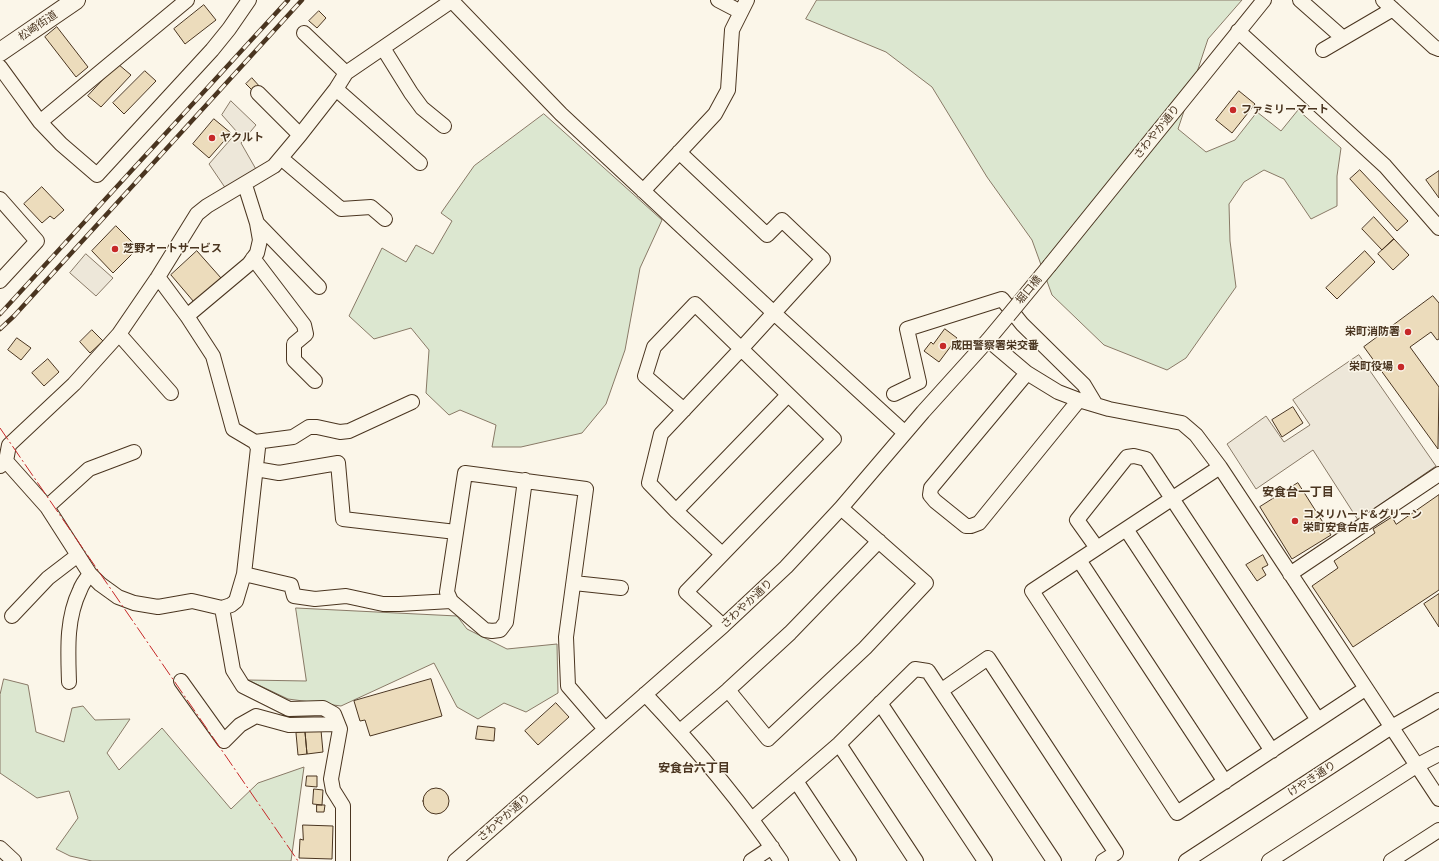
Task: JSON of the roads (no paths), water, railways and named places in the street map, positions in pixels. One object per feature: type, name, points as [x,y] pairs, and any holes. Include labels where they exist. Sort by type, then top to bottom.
[{"type":"main road","name":"松崎街道","points":[[0,52],[76,0]]},
{"type":"street","points":[[40,122],[187,0]]},
{"type":"street","points":[[0,67],[40,122],[61,144],[97,175],[212,50],[249,0]]},
{"type":"street","points":[[158,277],[214,356],[233,429],[255,442],[258,448],[244,574],[236,601],[232,605],[222,608],[192,601],[158,607],[134,603],[118,597],[100,584],[90,574],[47,507],[3,463],[5,442],[74,384],[119,334],[158,277],[197,214],[207,206],[245,185],[274,166],[336,89],[346,73],[452,0],[561,114],[774,313],[906,433]]},
{"type":"street","points":[[643,190],[715,114],[728,90],[732,30],[744,6],[718,0]]},
{"type":"street","name":"さわやか通り","points":[[1050,265],[1264,0]]},
{"type":"street","points":[[1300,0],[1343,38]]},
{"type":"street","points":[[1323,50],[1343,38],[1388,4],[1434,47],[1439,49]]},
{"type":"street","points":[[1238,31],[1385,166],[1439,228]]},
{"type":"street","points":[[304,33],[346,73]]},
{"type":"street","points":[[383,48],[410,93],[422,108],[444,126]]},
{"type":"street","points":[[336,89],[420,163]]},
{"type":"street","points":[[258,93],[300,135]]},
{"type":"street","points":[[679,152],[767,235],[782,220],[823,258],[741,349],[661,434],[649,483],[676,511],[722,554]]},
{"type":"street","points":[[281,158],[341,209],[371,207],[385,219]]},
{"type":"street","points":[[187,316],[249,264],[257,253],[260,240],[257,223],[245,185]]},
{"type":"street","points":[[0,199],[37,241],[0,281]]},
{"type":"street","points":[[257,223],[319,287]]},
{"type":"street","points":[[253,258],[304,326],[306,334],[294,344],[294,360],[315,381]]},
{"type":"street","name":"堀口橋","points":[[1008,316],[1050,265]]},
{"type":"street","points":[[894,394],[919,382],[907,329],[1002,299],[1022,324],[1084,386],[1096,405]]},
{"type":"street","points":[[684,410],[645,376],[654,347],[695,304],[834,439],[686,592],[723,626]]},
{"type":"street","name":"さわやか通り","points":[[455,861],[471,856],[605,729],[723,626],[786,567],[841,508],[1008,316]]},
{"type":"street","points":[[119,334],[171,393]]},
{"type":"street","points":[[988,340],[1027,373],[1058,392],[1109,409],[1182,423],[1196,436],[1220,467],[1390,728],[1439,799]]},
{"type":"street","points":[[1027,373],[931,488],[930,495],[935,501],[966,526],[971,526],[978,523],[1079,400]]},
{"type":"street","points":[[676,511],[788,395]]},
{"type":"street","points":[[255,442],[293,437],[309,427],[317,427],[340,432],[349,431],[412,402]]},
{"type":"street","points":[[47,507],[89,469],[134,452]]},
{"type":"street","points":[[1097,548],[1077,520],[1127,457],[1134,456],[1146,459],[1318,720]]},
{"type":"street","points":[[256,469],[279,474],[338,463],[343,519],[456,532]]},
{"type":"street","points":[[1220,467],[1032,591],[1177,813],[1365,689]]},
{"type":"street","points":[[525,480],[506,622],[500,630],[485,630],[450,601],[447,592],[465,472],[525,480],[586,489],[566,637],[568,686],[605,729]]},
{"type":"street","points":[[1290,574],[1439,474]]},
{"type":"street","points":[[728,690],[768,739],[865,648],[926,583],[841,508]]},
{"type":"street","points":[[1126,529],[1272,751]]},
{"type":"street","points":[[680,731],[728,690],[790,633],[879,542]]},
{"type":"street","points":[[12,616],[48,578],[78,555]]},
{"type":"street","points":[[1079,560],[1225,782]]},
{"type":"street","points":[[69,682],[68,633],[71,615],[80,590],[90,574]]},
{"type":"street","points":[[244,574],[291,585],[294,596],[315,599],[346,596],[383,604],[450,601]]},
{"type":"street","points":[[574,583],[621,588]]},
{"type":"street","points":[[222,608],[234,670],[243,686],[289,709],[323,708],[334,714],[340,730],[331,779],[333,790],[343,806],[342,861]]},
{"type":"street","points":[[942,690],[988,658],[1116,853],[1103,861]]},
{"type":"street","points":[[752,819],[839,744],[915,669],[928,671],[942,690],[1054,861]]},
{"type":"street","points":[[181,681],[224,740],[240,725],[256,716],[289,724],[338,724]]},
{"type":"street","points":[[645,694],[680,731],[752,819],[781,861]]},
{"type":"street","name":"けやき通り","points":[[1186,861],[1390,728],[1439,700]]},
{"type":"street","points":[[880,703],[985,861]]},
{"type":"street","points":[[839,744],[916,861]]},
{"type":"street","points":[[1277,859],[1416,766],[1439,754]]},
{"type":"street","points":[[796,781],[849,861]]},
{"type":"street","points":[[1391,861],[1439,830]]},
{"type":"street","points":[[751,861],[772,847]]},
{"type":"street","points":[[0,848],[14,861]]},
{"type":"railway","points":[[0,314],[288,0]]},
{"type":"railway","points":[[0,329],[14,316],[302,0]]},
{"type":"place","name":"ファミリーマート","points":[[1233,110]]},
{"type":"place","name":"ヤクルト","points":[[212,138]]},
{"type":"place","name":"芝野オートサービス","points":[[115,249]]},
{"type":"place","name":"栄町消防署","points":[[1408,332]]},
{"type":"place","name":"成田警察署栄交番","points":[[943,346]]},
{"type":"place","name":"栄町役場","points":[[1401,367]]},
{"type":"place","name":"コメリハード&グリーン 栄町安食台店","points":[[1295,521]]},
{"type":"district","name":"安食台一丁目","points":[[1298,493]]},
{"type":"district","name":"安食台六丁目","points":[[694,769]]}]
